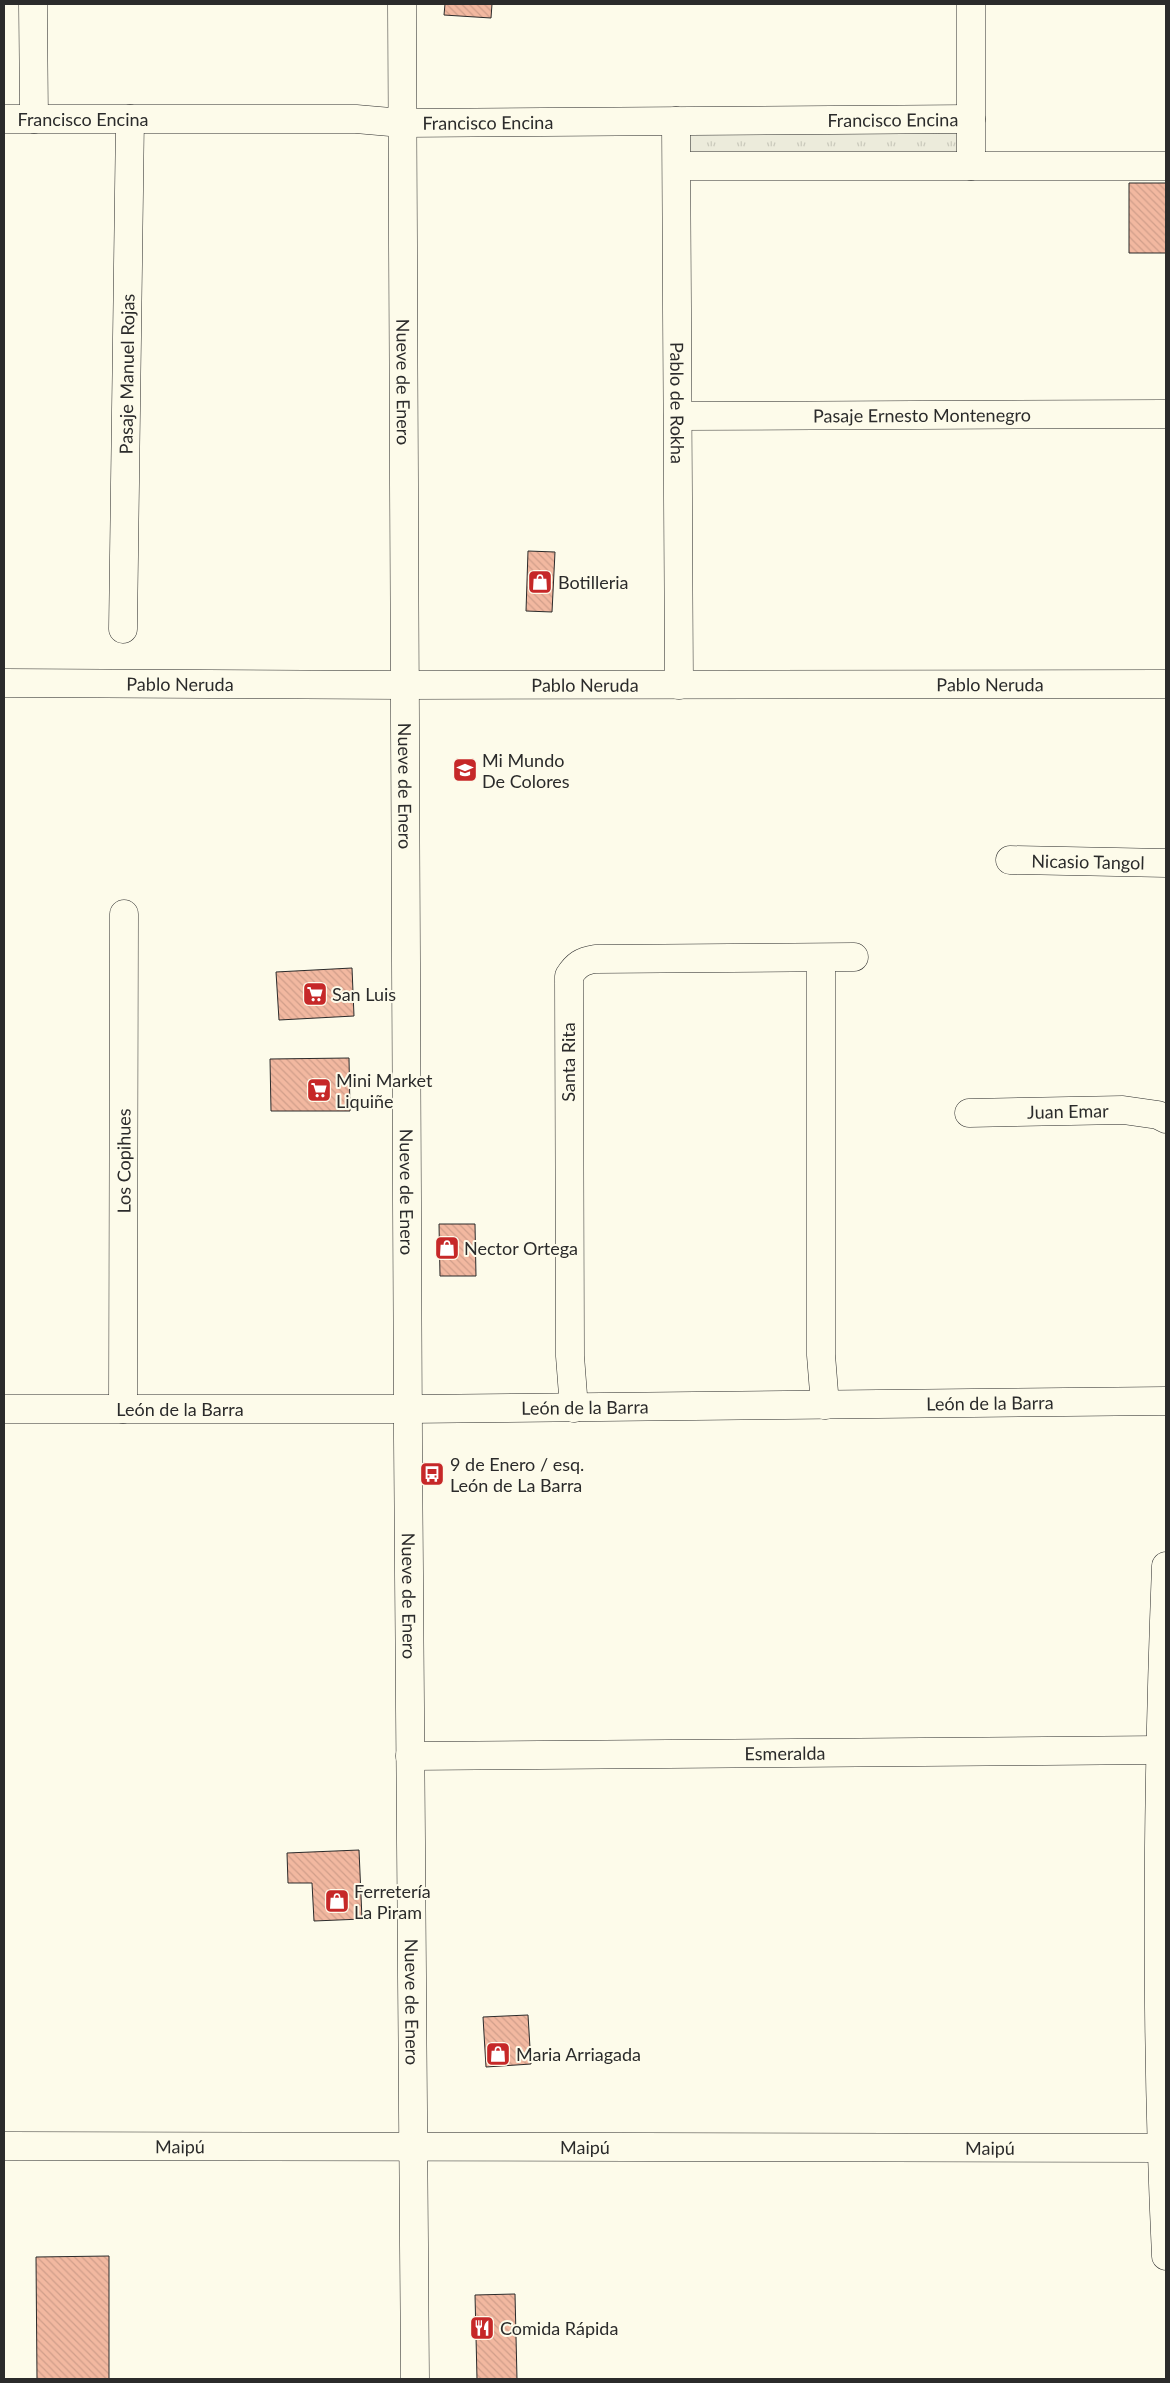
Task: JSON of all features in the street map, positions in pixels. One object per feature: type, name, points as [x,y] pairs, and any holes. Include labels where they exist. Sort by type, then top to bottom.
[{"type":"street","points":[[33,4],[34,119]]},
{"type":"street","name":"Nueve de Enero","points":[[402,4],[404,685],[415,2379]]},
{"type":"street","points":[[970,166],[971,4]]},
{"type":"street","name":"Francisco Encina","points":[[4,119],[356,119],[402,123],[971,119]]},
{"type":"street","name":"Pasaje Manuel Rojas","points":[[124,629],[130,119]]},
{"type":"street","name":"Pablo de Rokha","points":[[676,121],[679,685]]},
{"type":"street","points":[[677,166],[1166,166]]},
{"type":"street","name":"Pasaje Ernesto Montenegro","points":[[678,416],[1166,414]]},
{"type":"street","name":"Pablo Neruda","points":[[4,683],[404,685],[1166,684]]},
{"type":"street","name":"Nicasio Tangol","points":[[1010,860],[1166,863]]},
{"type":"street","name":"Los Copihues","points":[[123,1409],[124,914]]},
{"type":"street","name":"Santa Rita","points":[[574,1408],[570,1346],[569,976],[575,967],[584,960],[595,959],[854,957]]},
{"type":"street","points":[[821,958],[821,1355],[825,1405]]},
{"type":"street","name":"Juan Emar","points":[[969,1113],[1123,1110],[1158,1115],[1166,1119]]},
{"type":"street","name":"León de la Barra","points":[[4,1409],[574,1408],[1166,1401]]},
{"type":"street","points":[[1166,1566],[1160,1750],[1163,2148],[1166,2256]]},
{"type":"street","name":"Esmeralda","points":[[410,1756],[1160,1750]]},
{"type":"street","name":"Maipú","points":[[4,2146],[1163,2148]]},
{"type":"green space","points":[[959,128],[959,158],[689,159],[689,129]]},
{"type":"building","points":[[445,4],[492,4],[491,18],[444,15]]},
{"type":"building","points":[[1129,183],[1166,183],[1166,253],[1129,253]]},
{"type":"building","name":"Botilleria","points":[[528,551],[555,552],[552,612],[526,611]]},
{"type":"building","name":"San Luis","points":[[352,968],[354,1016],[279,1020],[276,972]]},
{"type":"building","points":[[349,1058],[350,1111],[271,1111],[270,1059]]},
{"type":"building","points":[[439,1224],[475,1224],[476,1276],[440,1276]]},
{"type":"building","name":"Ferretería La Piram","points":[[359,1850],[362,1919],[314,1921],[312,1883],[288,1883],[287,1853]]},
{"type":"building","points":[[528,2015],[531,2064],[486,2067],[483,2017]]},
{"type":"building","points":[[109,2256],[109,2379],[37,2379],[36,2257]]},
{"type":"building","points":[[515,2294],[517,2379],[477,2379],[475,2295]]},
{"type":"place","name":"Botilleria","points":[[540,582]]},
{"type":"place","name":"Mi Mundo De Colores","points":[[465,770]]},
{"type":"place","name":"San Luis","points":[[315,994]]},
{"type":"place","name":"Mini Market Liquiñe","points":[[319,1090]]},
{"type":"place","name":"Nector Ortega","points":[[447,1248]]},
{"type":"place","name":"9 de Enero / esq. León de La Barra","points":[[432,1474]]},
{"type":"place","name":"Ferretería La Piram","points":[[337,1901]]},
{"type":"place","name":"Maria Arriagada","points":[[498,2054]]},
{"type":"place","name":"Comida Rápida","points":[[482,2328]]}]
